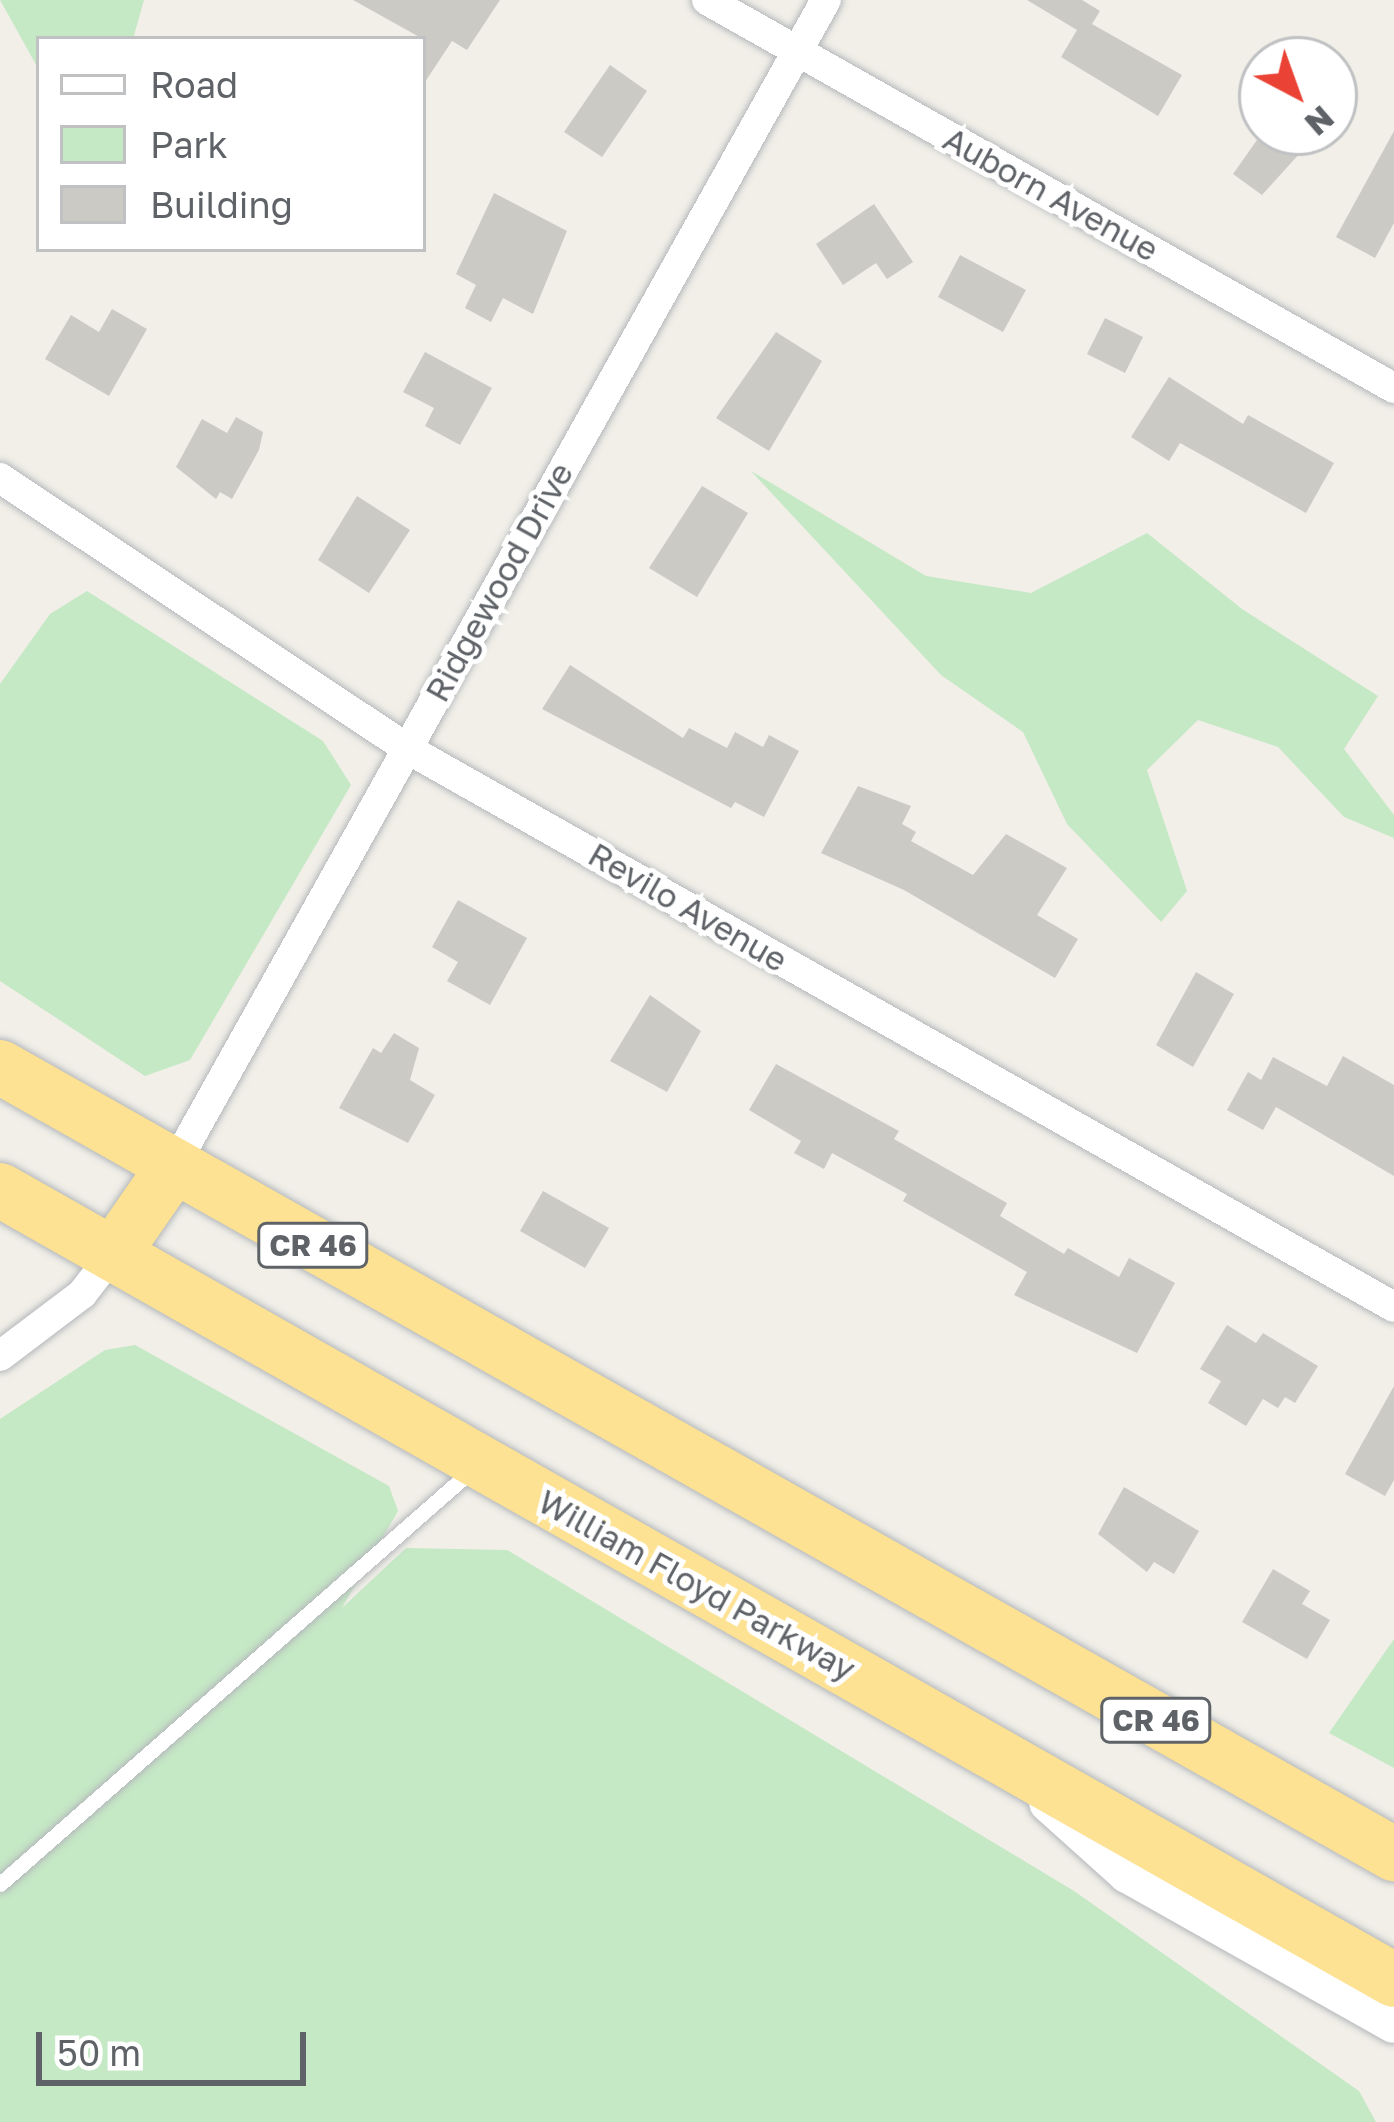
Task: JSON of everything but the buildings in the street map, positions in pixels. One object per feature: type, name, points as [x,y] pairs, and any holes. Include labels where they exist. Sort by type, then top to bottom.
[{"type":"highway","name":"CR 46","points":[[0,1067],[1394,1854]]},
{"type":"highway","points":[[113,1254],[174,1166]]},
{"type":"highway","name":"William Floyd Parkway","points":[[0,1190],[1394,1980]]},
{"type":"street","name":"Auborn Avenue","points":[[707,0],[1394,388]]},
{"type":"street","name":"Ridgewood Drive","points":[[174,1166],[826,0]]},
{"type":"street","name":"Revilo Avenue","points":[[0,478],[406,748],[1394,1307]]},
{"type":"street","points":[[0,1356],[82,1294],[113,1254]]},
{"type":"street","points":[[1000,1757],[1128,1872],[1394,2022]]},
{"type":"lane","points":[[0,1884],[479,1463]]},
{"type":"green space","points":[[0,0],[144,0],[134,36],[36,36],[36,65]]},
{"type":"green space","points":[[751,471],[926,576],[1031,593],[1147,533],[1242,609],[1378,696],[1344,749],[1394,815],[1394,838],[1344,817],[1278,747],[1198,720],[1147,770],[1187,891],[1161,922],[1067,824],[1023,732],[941,675]]},
{"type":"green space","points":[[87,591],[323,741],[351,785],[190,1060],[145,1076],[0,981],[0,684],[50,614]]},
{"type":"green space","points":[[135,1345],[389,1486],[398,1511],[342,1608],[406,1548],[507,1550],[1074,1891],[1359,2091],[1376,2122],[0,2122],[0,1419],[105,1350]]},
{"type":"green space","points":[[1394,1639],[1394,1768],[1329,1733]]}]
